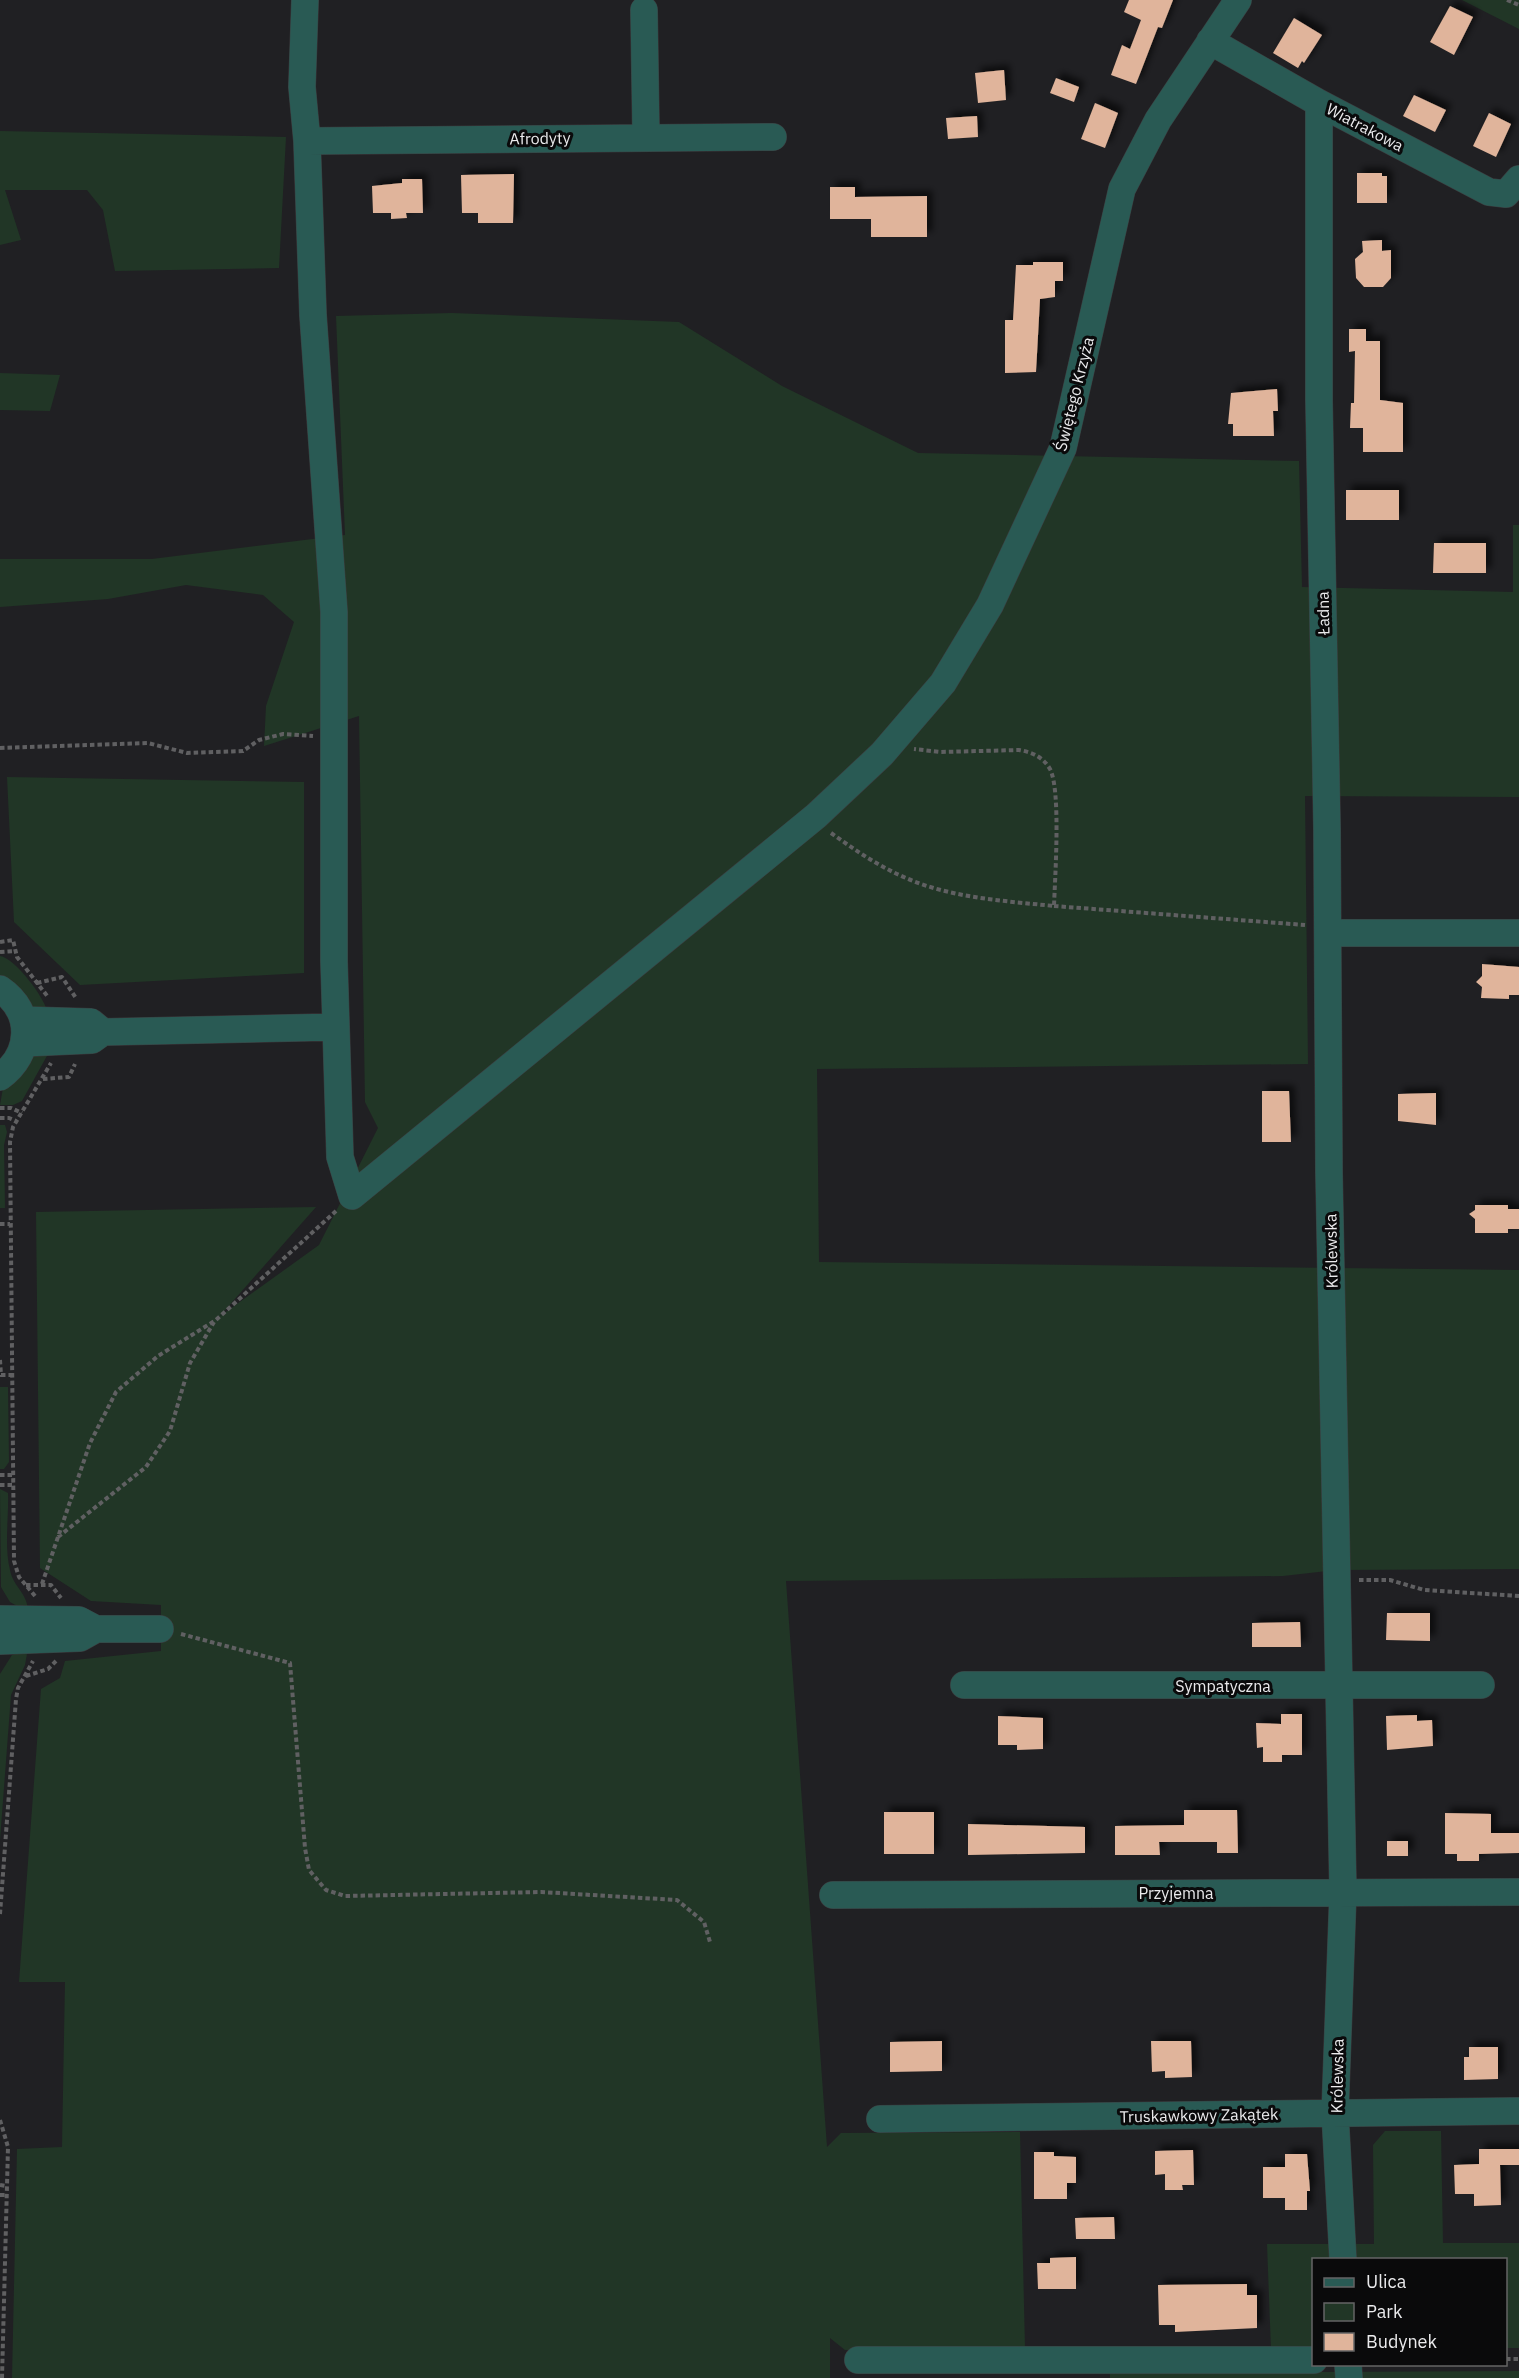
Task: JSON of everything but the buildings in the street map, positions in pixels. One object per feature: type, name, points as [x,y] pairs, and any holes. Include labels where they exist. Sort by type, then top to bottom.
[{"type":"street","points":[[305,0],[302,87],[307,141],[313,315],[334,612],[336,1027],[340,1157],[352,1196]]},
{"type":"street","name":"Świętego Krzyża","points":[[352,1196],[813,818],[894,741],[943,683],[990,605],[1063,448],[1122,189],[1158,120],[1238,0]]},
{"type":"street","points":[[644,10],[646,136]]},
{"type":"street","name":"Wiatrakowa","points":[[1210,41],[1319,103],[1489,192],[1506,194],[1519,179]]},
{"type":"street","name":"Ładna","points":[[1319,103],[1319,400],[1328,933]]},
{"type":"street","name":"Afrodyty","points":[[307,141],[646,136],[773,137]]},
{"type":"street","points":[[1328,933],[1519,933]]},
{"type":"street","name":"Królewska","points":[[1328,933],[1337,1686],[1343,1892],[1335,2113],[1343,2258]]},
{"type":"street","points":[[0,989],[18,1006],[25,1032],[16,1062],[0,1077]]},
{"type":"street","points":[[25,1032],[336,1027]]},
{"type":"street","points":[[0,1618],[79,1620],[96,1629],[160,1629]]},
{"type":"street","points":[[0,1641],[80,1638],[96,1629]]},
{"type":"street","name":"Sympatyczna","points":[[964,1685],[1481,1685]]},
{"type":"street","name":"Przyjemna","points":[[832,1895],[1519,1892]]},
{"type":"street","name":"Truskawkowy Zakątek","points":[[880,2119],[1519,2111]]},
{"type":"street","points":[[858,2360],[1312,2360]]},
{"type":"path","points":[[1507,0],[1519,5]]},
{"type":"path","points":[[0,748],[148,742],[187,753],[243,751],[259,740],[283,734],[334,739]]},
{"type":"path","points":[[894,741],[920,751],[1019,750],[1030,752],[1042,759],[1049,768],[1055,789],[1054,906]]},
{"type":"path","points":[[813,818],[875,863],[907,879],[934,888],[999,900],[1054,906],[1303,925],[1328,933]]},
{"type":"path","points":[[0,942],[13,940],[14,951],[54,1005]]},
{"type":"path","points":[[0,952],[14,951]]},
{"type":"path","points":[[37,984],[62,977],[92,1032],[69,1077],[42,1079]]},
{"type":"path","points":[[37,1599],[15,1570],[10,1142],[17,1122],[53,1060]]},
{"type":"path","points":[[0,1108],[11,1107],[22,1113]]},
{"type":"path","points":[[0,1118],[9,1118],[17,1122]]},
{"type":"path","points":[[42,1584],[90,1443],[116,1392],[158,1356],[216,1320],[352,1196]]},
{"type":"path","points":[[0,1224],[10,1224]]},
{"type":"path","points":[[57,1538],[146,1467],[170,1431],[190,1363],[216,1320]]},
{"type":"path","points":[[0,1360],[1,1375],[13,1375]]},
{"type":"path","points":[[0,1475],[14,1475]]},
{"type":"path","points":[[0,1485],[14,1485]]},
{"type":"path","points":[[1336,1578],[1390,1580],[1424,1590],[1519,1596]]},
{"type":"path","points":[[160,1629],[290,1663],[305,1848],[309,1870],[326,1890],[345,1896],[541,1892],[677,1899],[704,1922],[710,1942]]},
{"type":"path","points":[[0,1914],[16,1699],[18,1688],[37,1653]]},
{"type":"path","points":[[0,2120],[8,2147],[2,2378]]},
{"type":"path","points":[[0,2185],[6,2186]]},
{"type":"path","points":[[0,2195],[6,2195]]},
{"type":"green space","points":[[1462,0],[1519,0],[1519,29]]},
{"type":"green space","points":[[0,131],[286,137],[279,268],[115,271],[103,210],[87,190],[5,190],[21,240],[0,245]]},
{"type":"green space","points":[[452,313],[679,322],[782,386],[918,453],[1299,461],[1302,587],[1513,592],[1513,525],[1519,525],[1519,797],[1305,796],[1308,1064],[817,1069],[819,1262],[1519,1270],[1519,1569],[1336,1570],[1283,1576],[786,1581],[827,2147],[841,2133],[1020,2132],[1025,2348],[845,2350],[830,2338],[830,2378],[12,2378],[17,2149],[62,2147],[65,1982],[19,1982],[41,1689],[60,1678],[65,1661],[161,1651],[161,1605],[91,1601],[40,1568],[36,1212],[316,1207],[219,1317],[319,1245],[378,1128],[365,1102],[359,716],[264,746],[266,706],[294,622],[263,595],[186,585],[108,599],[0,607],[0,559],[152,559],[345,535],[336,316]]},
{"type":"green space","points":[[0,373],[60,375],[50,411],[0,410]]},
{"type":"green space","points":[[7,777],[304,782],[304,973],[80,985],[14,922]]},
{"type":"green space","points":[[0,956],[14,964],[29,980],[42,999],[48,1014],[29,1006],[0,978]]},
{"type":"green space","points":[[48,1054],[22,1101],[13,1105],[0,1105],[3,1088],[33,1055]]},
{"type":"green space","points":[[0,1125],[5,1125],[7,1132],[4,1145],[5,1208],[0,1208]]},
{"type":"green space","points":[[0,1387],[8,1387],[9,1462],[4,1469],[0,1469]]},
{"type":"green space","points":[[0,1489],[8,1493],[7,1541],[10,1570],[26,1600],[28,1612],[10,1602],[1,1587]]},
{"type":"green space","points":[[28,1648],[25,1665],[11,1695],[0,1840],[0,1674],[12,1655]]},
{"type":"green space","points":[[1385,2131],[1441,2131],[1443,2243],[1519,2243],[1519,2348],[1507,2348],[1507,2258],[1312,2258],[1312,2349],[1271,2349],[1267,2244],[1374,2244],[1373,2145]]},
{"type":"green space","points":[[1519,2371],[1519,2378],[1110,2378],[1110,2373]]}]
